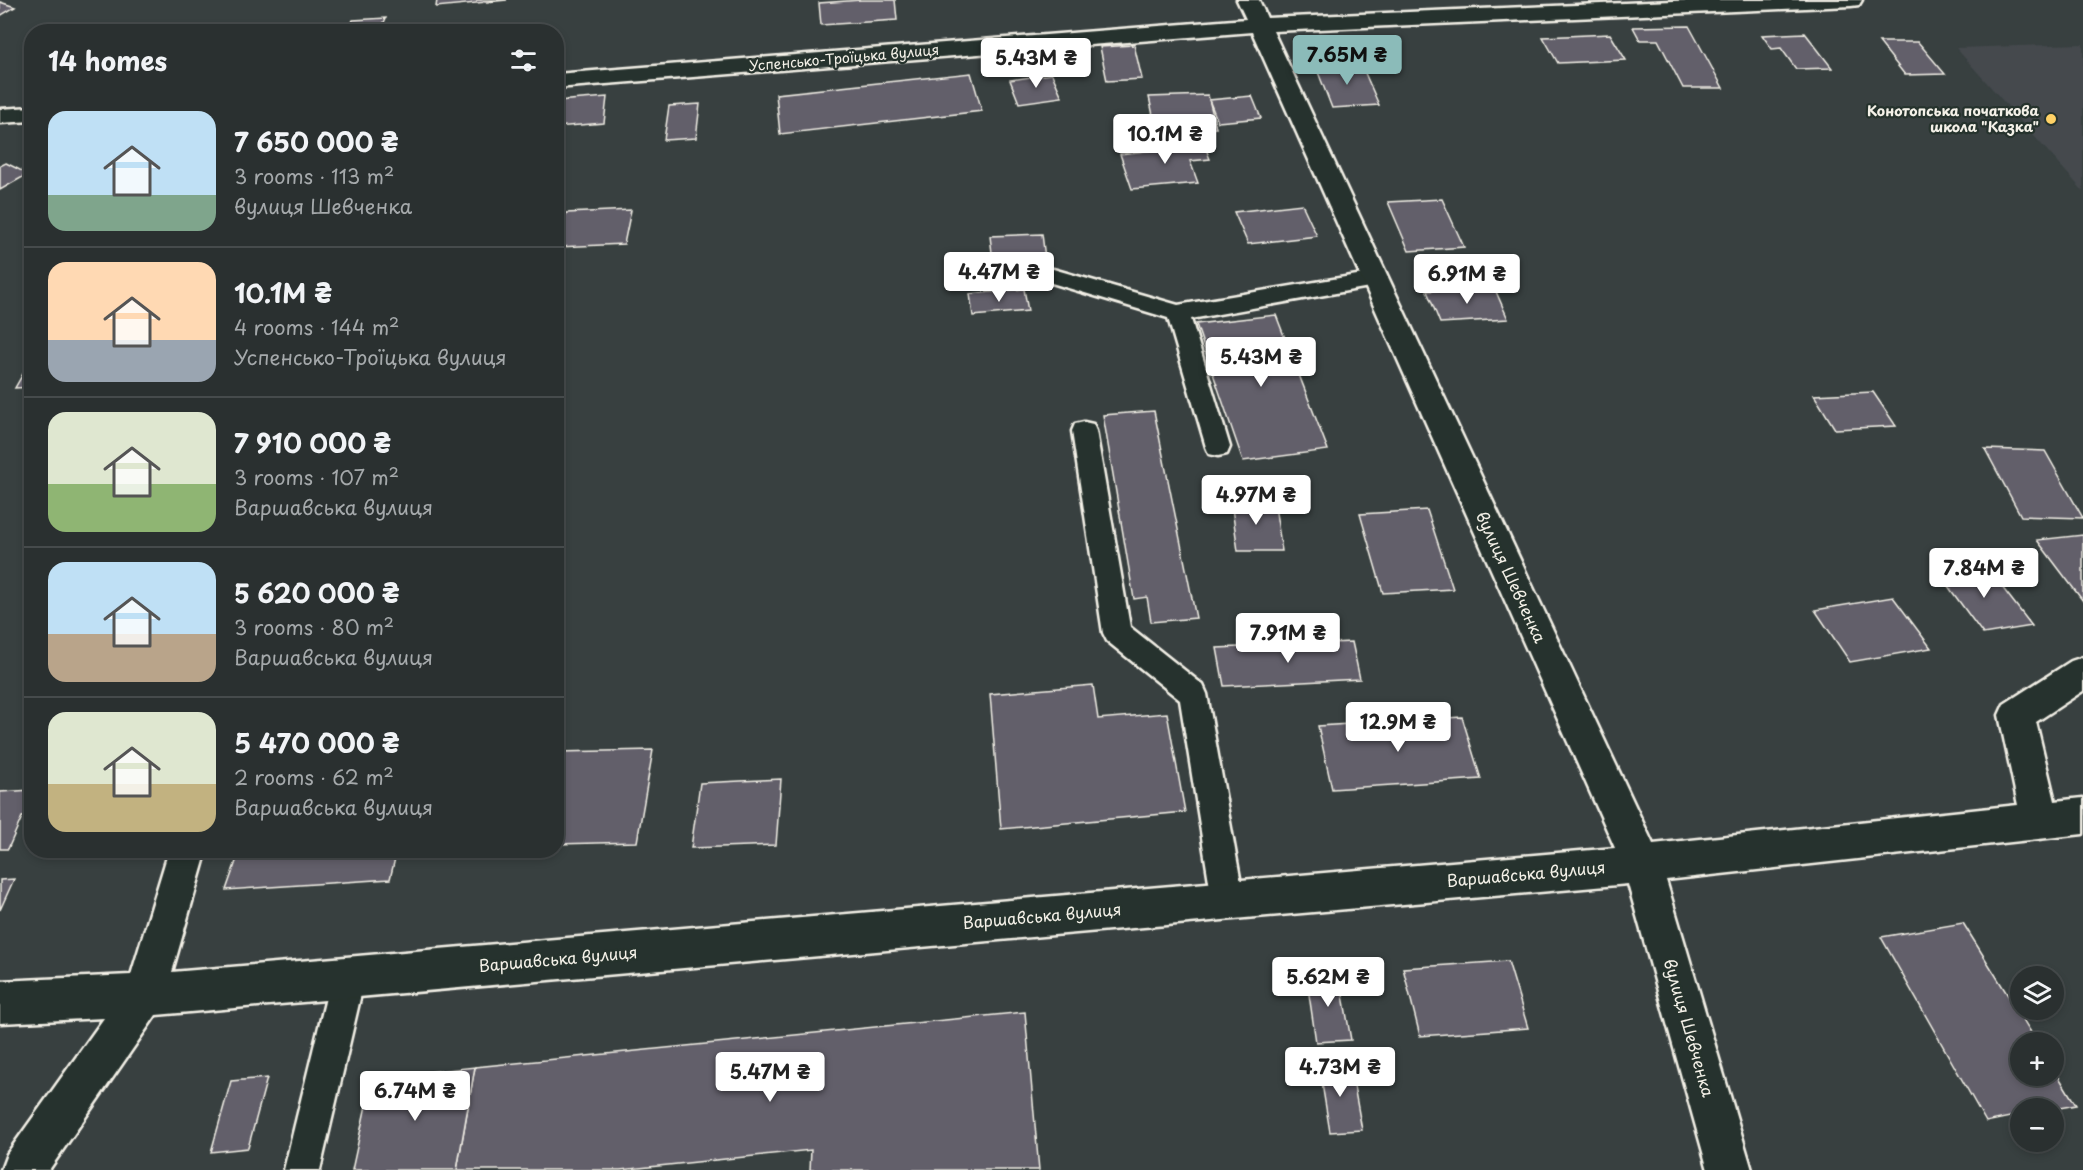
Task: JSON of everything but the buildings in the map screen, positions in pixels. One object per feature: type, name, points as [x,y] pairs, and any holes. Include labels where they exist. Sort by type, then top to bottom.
[{"type":"street","name":"Успенсько-Троїцька вулиця","points":[[564,80],[1254,12],[1851,0]]},
{"type":"street","name":"вулиця Шевченка","points":[[1254,12],[1642,864],[1730,1170]]},
{"type":"street","points":[[0,116],[24,114]]},
{"type":"street","points":[[2040,820],[2017,715],[2083,672]]},
{"type":"street","name":"Варшавська вулиця","points":[[0,1002],[146,994],[348,978],[1642,864],[2083,816]]},
{"type":"street","points":[[24,1170],[146,994],[186,858]]},
{"type":"lane","points":[[1053,276],[1178,313],[1375,279]]},
{"type":"lane","points":[[1178,313],[1218,447]]},
{"type":"lane","points":[[1084,431],[1117,633],[1193,694],[1228,900]]},
{"type":"lane","points":[[302,1170],[348,978]]},
{"type":"shaded area","name":"Конотопська початкова школа \"Казка\"","points":[[2083,44],[2083,191],[1956,48]]},
{"type":"place","name":"Конотопська початкова школа \"Казка\"","points":[[2051,119]]}]
